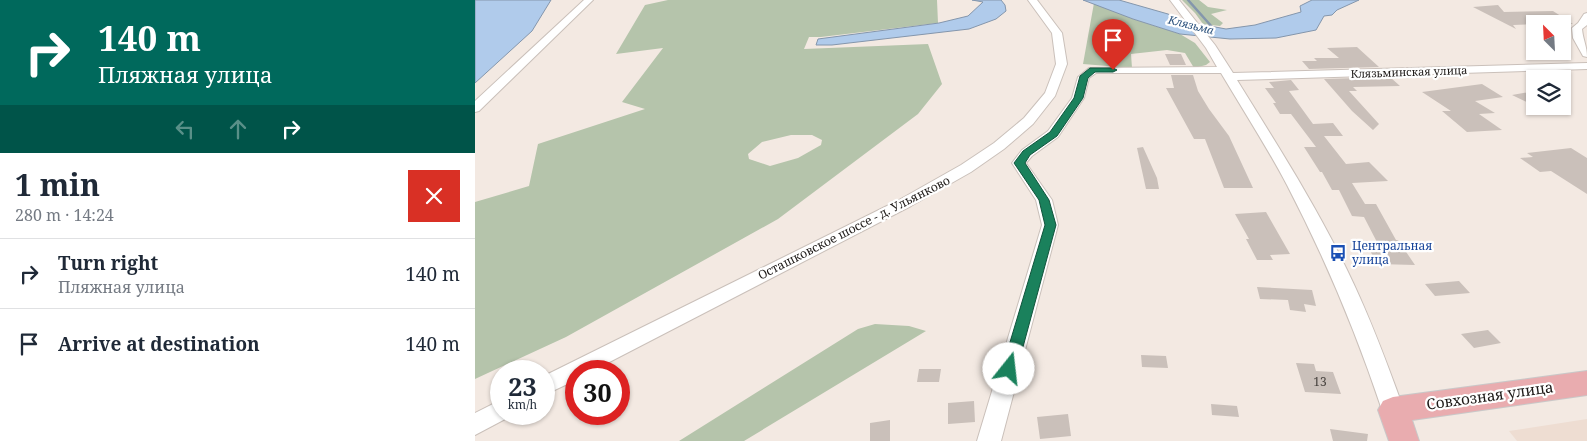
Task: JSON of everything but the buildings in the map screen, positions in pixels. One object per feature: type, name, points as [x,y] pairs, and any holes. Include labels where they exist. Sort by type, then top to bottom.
[{"type":"main road","name":"Совхозная улица","points":[[1393,410],[1587,383]]},
{"type":"main road","points":[[1393,410],[1404,441]]},
{"type":"street","points":[[475,108],[589,0]]},
{"type":"street","points":[[1174,0],[1211,47],[1294,184],[1339,272],[1372,350],[1393,410]]},
{"type":"street","name":"Осташковское шоссе - д. Ульянково","points":[[555,380],[905,203],[955,176],[1008,141],[1041,107],[1053,90],[1063,68],[1061,42],[1055,26],[1036,3]]},
{"type":"street","points":[[1587,16],[1582,25],[1577,28],[1578,38],[1587,54]]},
{"type":"street","name":"Клязьминская улица","points":[[989,441],[1050,225],[1044,200],[1019,163],[1027,153],[1053,134],[1078,98],[1084,76],[1093,70],[1228,74],[1587,66]]},
{"type":"street","points":[[475,425],[490,416]]},
{"type":"shaded area","points":[[1587,419],[1587,441],[1517,441],[1509,431]]},
{"type":"green space","points":[[668,0],[937,0],[938,23],[809,37],[804,49],[928,44],[942,84],[918,114],[778,219],[566,337],[516,360],[490,360],[490,372],[475,379],[475,202],[529,186],[538,144],[645,109],[622,102],[663,48],[616,54],[645,5]],"holes":[[[791,135],[812,135],[822,140],[821,145],[798,158],[770,166],[749,159],[748,154],[762,142]]]},
{"type":"green space","points":[[1182,0],[1199,0],[1208,7],[1227,10],[1211,14],[1223,23],[1220,26],[1203,24]]},
{"type":"green space","points":[[1094,3],[1133,19],[1180,34],[1195,43],[1210,62],[1194,68],[1185,53],[1167,50],[1131,54],[1132,68],[1083,64]]},
{"type":"green space","points":[[875,324],[909,326],[926,331],[744,441],[679,441],[858,329]]},
{"type":"water","points":[[475,0],[551,0],[532,31],[475,83]]},
{"type":"water","points":[[972,0],[1001,0],[1005,5],[1006,11],[996,19],[969,29],[832,45],[816,45],[818,39],[939,23],[968,16],[983,2]]},
{"type":"water","name":"Клязьма","points":[[1083,0],[1119,0],[1168,14],[1183,21],[1226,29],[1255,25],[1301,12],[1300,6],[1312,0],[1359,0],[1337,10],[1332,15],[1324,16],[1316,30],[1276,38],[1230,39],[1180,34]]},
{"type":"waterway","name":"Клязьма","points":[[1188,0],[1213,28]]},
{"type":"place","name":"Центральная улица","points":[[1338,253]]},
{"type":"route","points":[[1009,369],[1050,225],[1044,200],[1019,163],[1027,153],[1053,134],[1078,98],[1084,76],[1093,70],[1113,70]]}]
